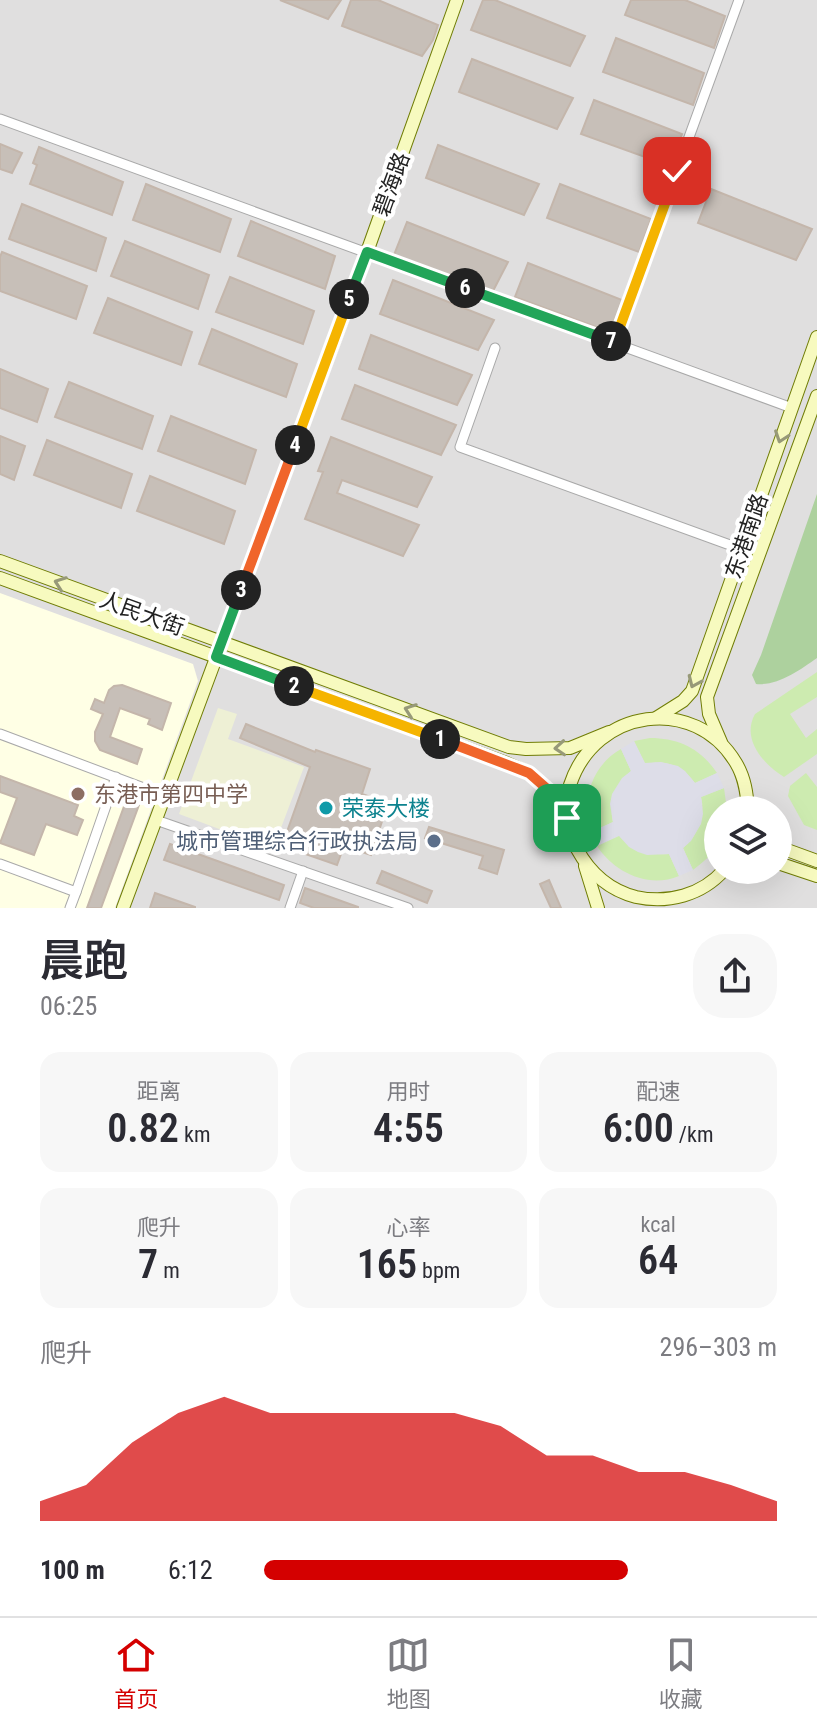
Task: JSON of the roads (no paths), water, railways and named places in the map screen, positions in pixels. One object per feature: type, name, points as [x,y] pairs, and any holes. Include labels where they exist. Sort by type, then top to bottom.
[{"type":"main road","name":"碧海路","points":[[123,908],[367,252],[457,0]]},
{"type":"main road","name":"东港南路","points":[[656,718],[683,701],[692,691],[817,337]]},
{"type":"main road","name":"东港南路","points":[[750,796],[737,764],[722,745],[709,714],[707,697],[817,396]]},
{"type":"main road","name":"人民大街","points":[[0,561],[509,747],[570,748],[631,722],[656,718]]},
{"type":"main road","name":"人民大街","points":[[0,578],[504,762],[529,773],[554,795],[567,818]]},
{"type":"main road","points":[[656,718],[679,721],[702,730],[722,745]]},
{"type":"main road","points":[[598,908],[584,863],[573,842],[567,818],[568,794],[575,769],[588,749],[609,732]]},
{"type":"main road","points":[[746,787],[747,796]]},
{"type":"main road","points":[[792,852],[817,861]]},
{"type":"main road","points":[[584,863],[602,881],[625,894],[649,900],[673,899]]},
{"type":"main road","points":[[792,867],[817,876]]},
{"type":"main road","points":[[657,908],[706,884]]},
{"type":"street","points":[[614,343],[739,0]]},
{"type":"street","points":[[0,119],[792,408]]},
{"type":"street","points":[[495,348],[460,447],[741,549]]},
{"type":"street","points":[[0,734],[165,796]]},
{"type":"street","points":[[70,908],[116,777]]},
{"type":"street","points":[[156,820],[408,908]]},
{"type":"street","points":[[0,864],[76,892]]},
{"type":"street","points":[[290,908],[303,871]]},
{"type":"place","name":"东港市第四中学","points":[[78,794]]},
{"type":"place","name":"荣泰大楼","points":[[326,808]]},
{"type":"place","name":"城市管理综合行政执法局","points":[[434,841]]}]
